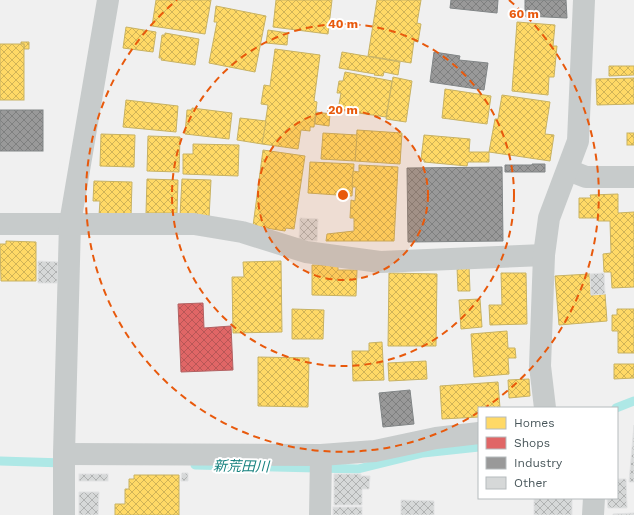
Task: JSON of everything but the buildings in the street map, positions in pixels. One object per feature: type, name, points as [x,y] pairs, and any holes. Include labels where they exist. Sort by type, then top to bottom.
[{"type":"street","points":[[64,515],[64,455],[70,223],[108,0]]},
{"type":"street","points":[[545,407],[540,366],[544,255],[549,218],[578,141],[584,0]]},
{"type":"street","points":[[568,170],[586,177],[634,177]]},
{"type":"street","points":[[0,224],[194,224],[242,232],[306,252],[380,262],[544,255]]},
{"type":"street","points":[[64,455],[321,457],[375,451],[436,438],[478,433]]},
{"type":"street","points":[[320,515],[321,457]]},
{"type":"street","points":[[593,515],[594,499]]},
{"type":"waterway","name":"新荒田川","points":[[618,407],[634,401]]},
{"type":"waterway","name":"新荒田川","points":[[195,465],[358,469],[423,453],[478,447]]},
{"type":"waterway","name":"新荒田川","points":[[0,461],[64,463]]}]
